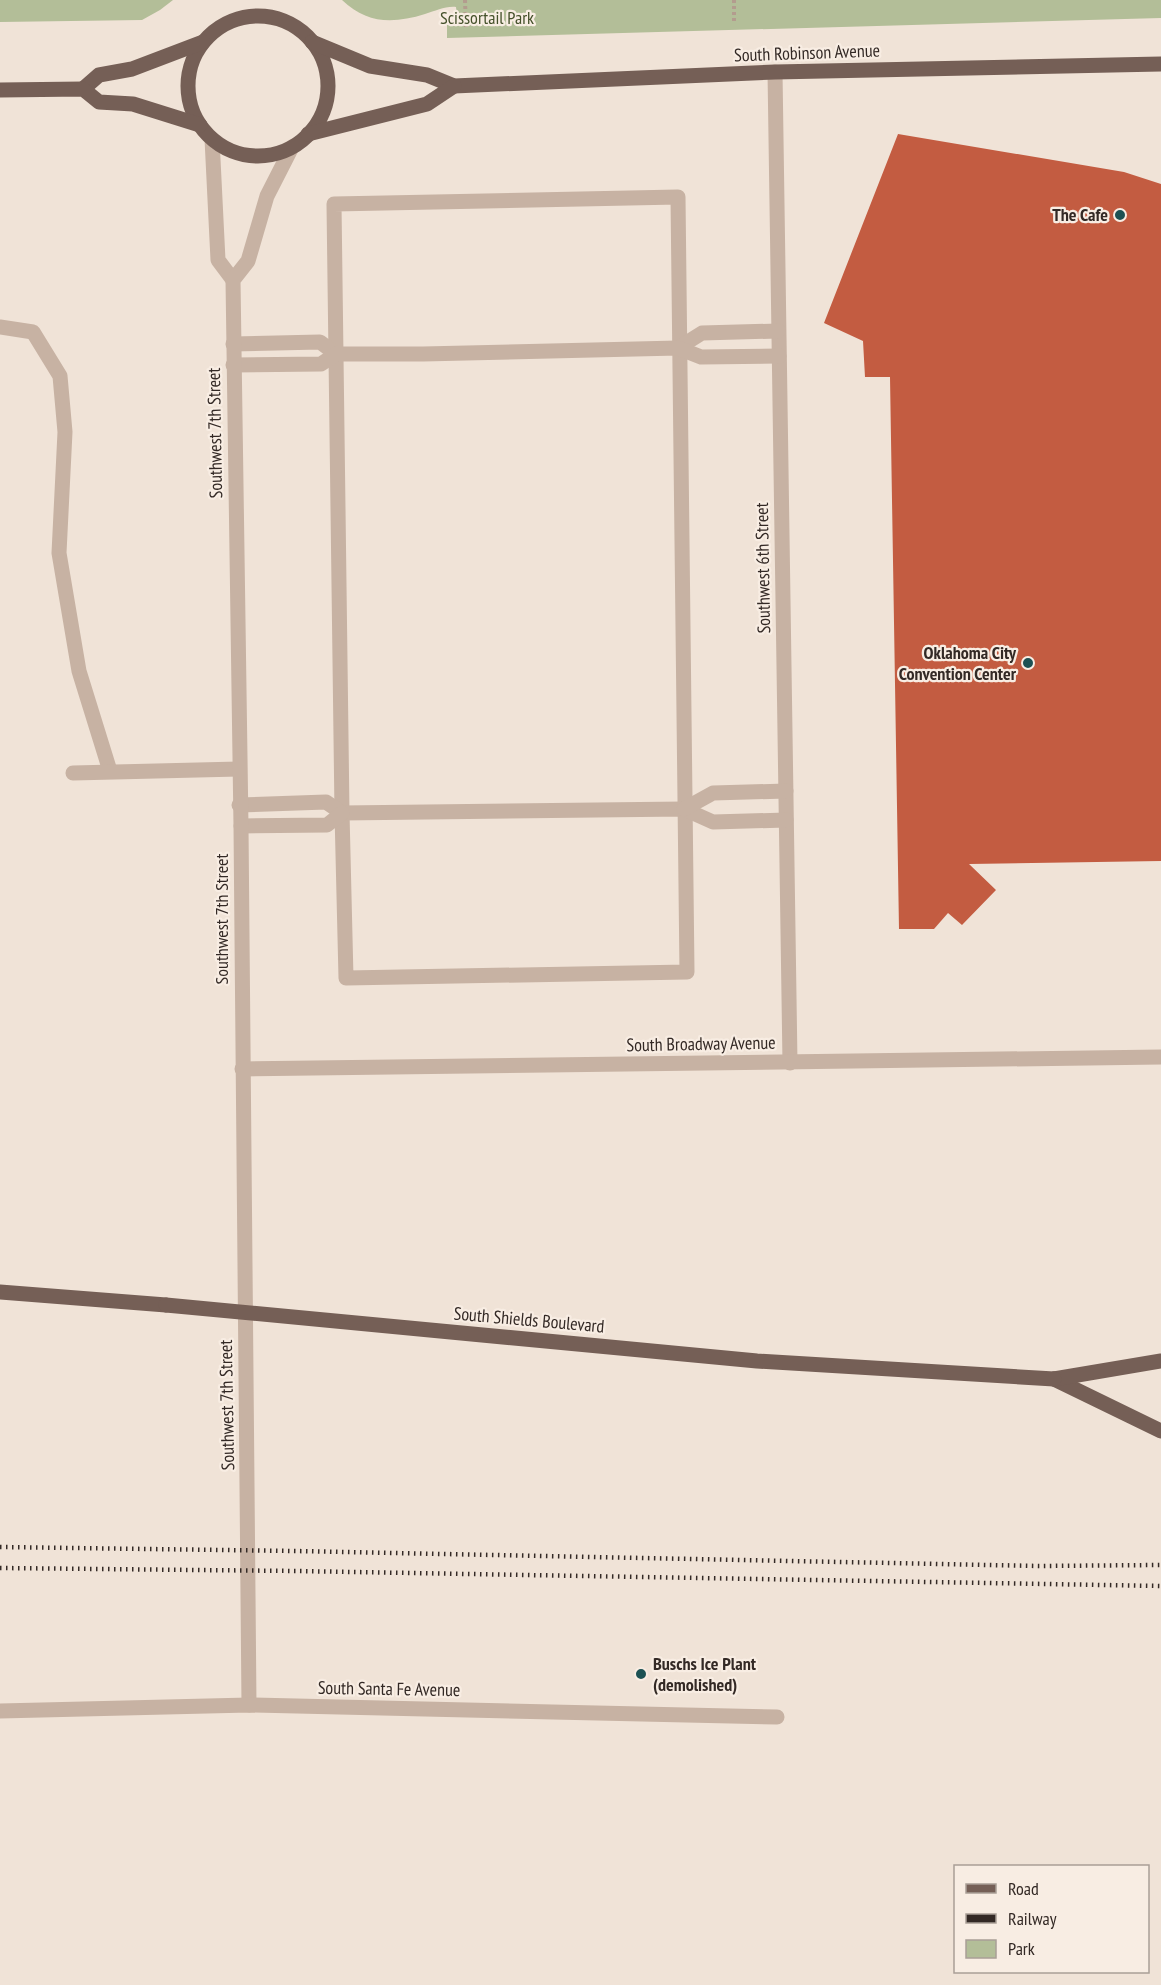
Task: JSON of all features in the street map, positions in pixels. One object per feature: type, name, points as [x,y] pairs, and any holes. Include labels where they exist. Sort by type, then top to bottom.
[{"type":"main road","points":[[257,15],[278,19],[298,28],[312,42],[321,56],[327,75],[326,99],[320,118],[308,134],[292,147],[264,156],[251,156],[228,150],[212,139],[200,125],[190,106],[188,86],[192,61],[203,42],[218,28],[238,18],[257,15]]},
{"type":"main road","points":[[83,89],[99,75],[132,69],[203,42]]},
{"type":"main road","name":"South Robinson Avenue","points":[[312,42],[370,66],[427,75],[454,86],[775,72],[1161,64]]},
{"type":"main road","points":[[308,134],[427,104],[454,86]]},
{"type":"main road","points":[[0,90],[83,89],[99,102],[133,104],[200,125]]},
{"type":"main road","name":"South Shields Boulevard","points":[[0,1292],[166,1305],[757,1361],[1054,1379],[1161,1361]]},
{"type":"main road","name":"South Shields Boulevard","points":[[1054,1379],[1161,1431]]},
{"type":"street","name":"Southwest 6th Street","points":[[775,72],[790,1063]]},
{"type":"street","points":[[212,139],[218,260],[233,280],[248,261],[267,196],[292,147]]},
{"type":"street","points":[[678,197],[687,972],[346,978],[336,354],[334,204],[678,197]]},
{"type":"street","name":"Southwest 7th Street","points":[[233,280],[241,826],[249,1705]]},
{"type":"street","points":[[0,327],[33,333],[60,376],[65,432],[59,553],[79,671],[110,771]]},
{"type":"street","points":[[678,348],[702,333],[778,331]]},
{"type":"street","points":[[233,344],[320,342],[336,354]]},
{"type":"street","points":[[233,365],[321,364],[336,354],[678,348],[701,357],[779,356]]},
{"type":"street","points":[[73,773],[239,769]]},
{"type":"street","points":[[684,809],[713,793],[786,791]]},
{"type":"street","points":[[239,805],[326,802],[342,813],[684,809],[713,822],[786,820]]},
{"type":"street","points":[[241,826],[327,825],[342,813]]},
{"type":"street","name":"South Broadway Avenue","points":[[242,1069],[1161,1057]]},
{"type":"street","name":"South Santa Fe Avenue","points":[[0,1711],[249,1705],[777,1718]]},
{"type":"path","points":[[465,0],[466,29]]},
{"type":"path","points":[[734,0],[734,21]]},
{"type":"green space","points":[[0,0],[173,0],[142,20],[0,22]]},
{"type":"green space","name":"Scissortail Park","points":[[342,0],[1161,0],[1161,18],[447,38],[447,25],[457,17],[456,7],[402,19],[381,20],[361,14]]},
{"type":"building","name":"Oklahoma City Convention Center","points":[[898,134],[1124,172],[1161,184],[1161,861],[969,864],[996,890],[962,925],[948,913],[934,929],[899,929],[890,377],[865,377],[863,341],[824,323]]},
{"type":"railway","points":[[0,1547],[1039,1566],[1161,1565]]},
{"type":"railway","points":[[0,1568],[1161,1586]]},
{"type":"place","name":"The Cafe","points":[[1120,215]]},
{"type":"place","name":"Oklahoma City Convention Center","points":[[1028,663]]},
{"type":"place","name":"Buschs Ice Plant (demolished)","points":[[641,1674]]}]
